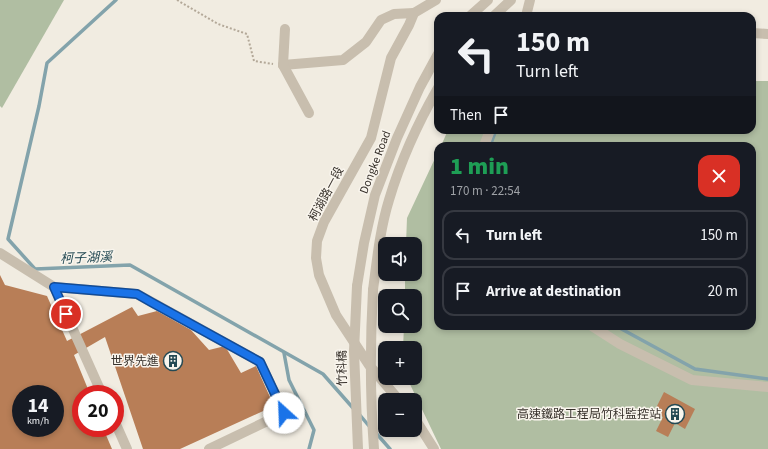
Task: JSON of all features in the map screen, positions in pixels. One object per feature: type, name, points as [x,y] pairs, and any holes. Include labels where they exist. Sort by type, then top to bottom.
[{"type":"street","points":[[283,65],[343,60],[366,42],[381,20],[394,14],[414,12],[436,0]]},
{"type":"street","points":[[474,12],[488,0]]},
{"type":"street","points":[[498,12],[511,0]]},
{"type":"street","points":[[527,12],[530,0]]},
{"type":"street","name":"柯湖路一段","points":[[393,393],[368,365],[336,315],[319,275],[316,258],[317,241],[324,222],[372,138],[391,58],[409,25],[414,12]]},
{"type":"street","points":[[285,29],[283,65],[309,113]]},
{"type":"street","points":[[756,33],[768,34]]},
{"type":"street","name":"Dongke Road","points":[[357,286],[374,195],[416,94],[434,61]]},
{"type":"street","points":[[374,449],[371,349],[373,290],[378,249],[389,200],[410,144],[434,95]]},
{"type":"street","points":[[0,253],[54,287],[137,294],[260,362],[284,413],[209,449]]},
{"type":"street","name":"竹科橋","points":[[357,286],[354,351],[358,449]]},
{"type":"street","points":[[54,287],[98,385]]},
{"type":"street","points":[[598,330],[620,344],[692,380],[768,387]]},
{"type":"street","points":[[422,430],[434,449]]},
{"type":"street","points":[[122,437],[127,449]]},
{"type":"path","points":[[177,0],[218,24],[247,34],[254,61],[283,65]]},
{"type":"green space","points":[[0,0],[64,0],[2,108],[0,106]]},
{"type":"green space","points":[[756,81],[768,81],[768,449],[441,449],[422,409],[422,393],[414,393],[410,385],[422,385],[422,341],[403,341],[404,333],[422,333],[422,289],[405,289],[405,281],[422,281],[422,237],[406,237],[407,218],[434,161],[434,330],[756,330],[756,142],[443,142],[446,134],[756,134]]},
{"type":"building","name":"世界先進","points":[[0,275],[5,285],[47,296],[67,341],[132,307],[138,316],[157,311],[191,330],[209,350],[225,346],[241,373],[256,366],[274,406],[180,449],[143,449],[124,393],[124,385],[121,385],[105,337],[74,355],[86,385],[72,385],[72,437],[107,437],[112,449],[0,449]]},
{"type":"building","name":"高速鐵路工程局竹科監控站","points":[[664,392],[695,409],[685,429],[675,423],[668,437],[656,431],[663,417],[654,412]]},
{"type":"waterway","name":"柯子湖溪","points":[[116,0],[47,63],[39,106],[8,239],[35,269],[130,265],[323,374],[353,408]]},
{"type":"waterway","points":[[492,142],[494,134]]},
{"type":"waterway","points":[[623,330],[695,369],[768,379]]},
{"type":"waterway","points":[[284,353],[289,380],[314,430],[309,449]]},
{"type":"waterway","name":"柯子湖溪","points":[[359,414],[369,426]]},
{"type":"waterway","name":"柯子湖溪","points":[[375,432],[390,449]]},
{"type":"place","name":"世界先進","points":[[173,361]]},
{"type":"place","name":"高速鐵路工程局竹科監控站","points":[[675,414]]},
{"type":"route","points":[[66,314],[54,287],[137,294],[260,362],[284,413]]}]
